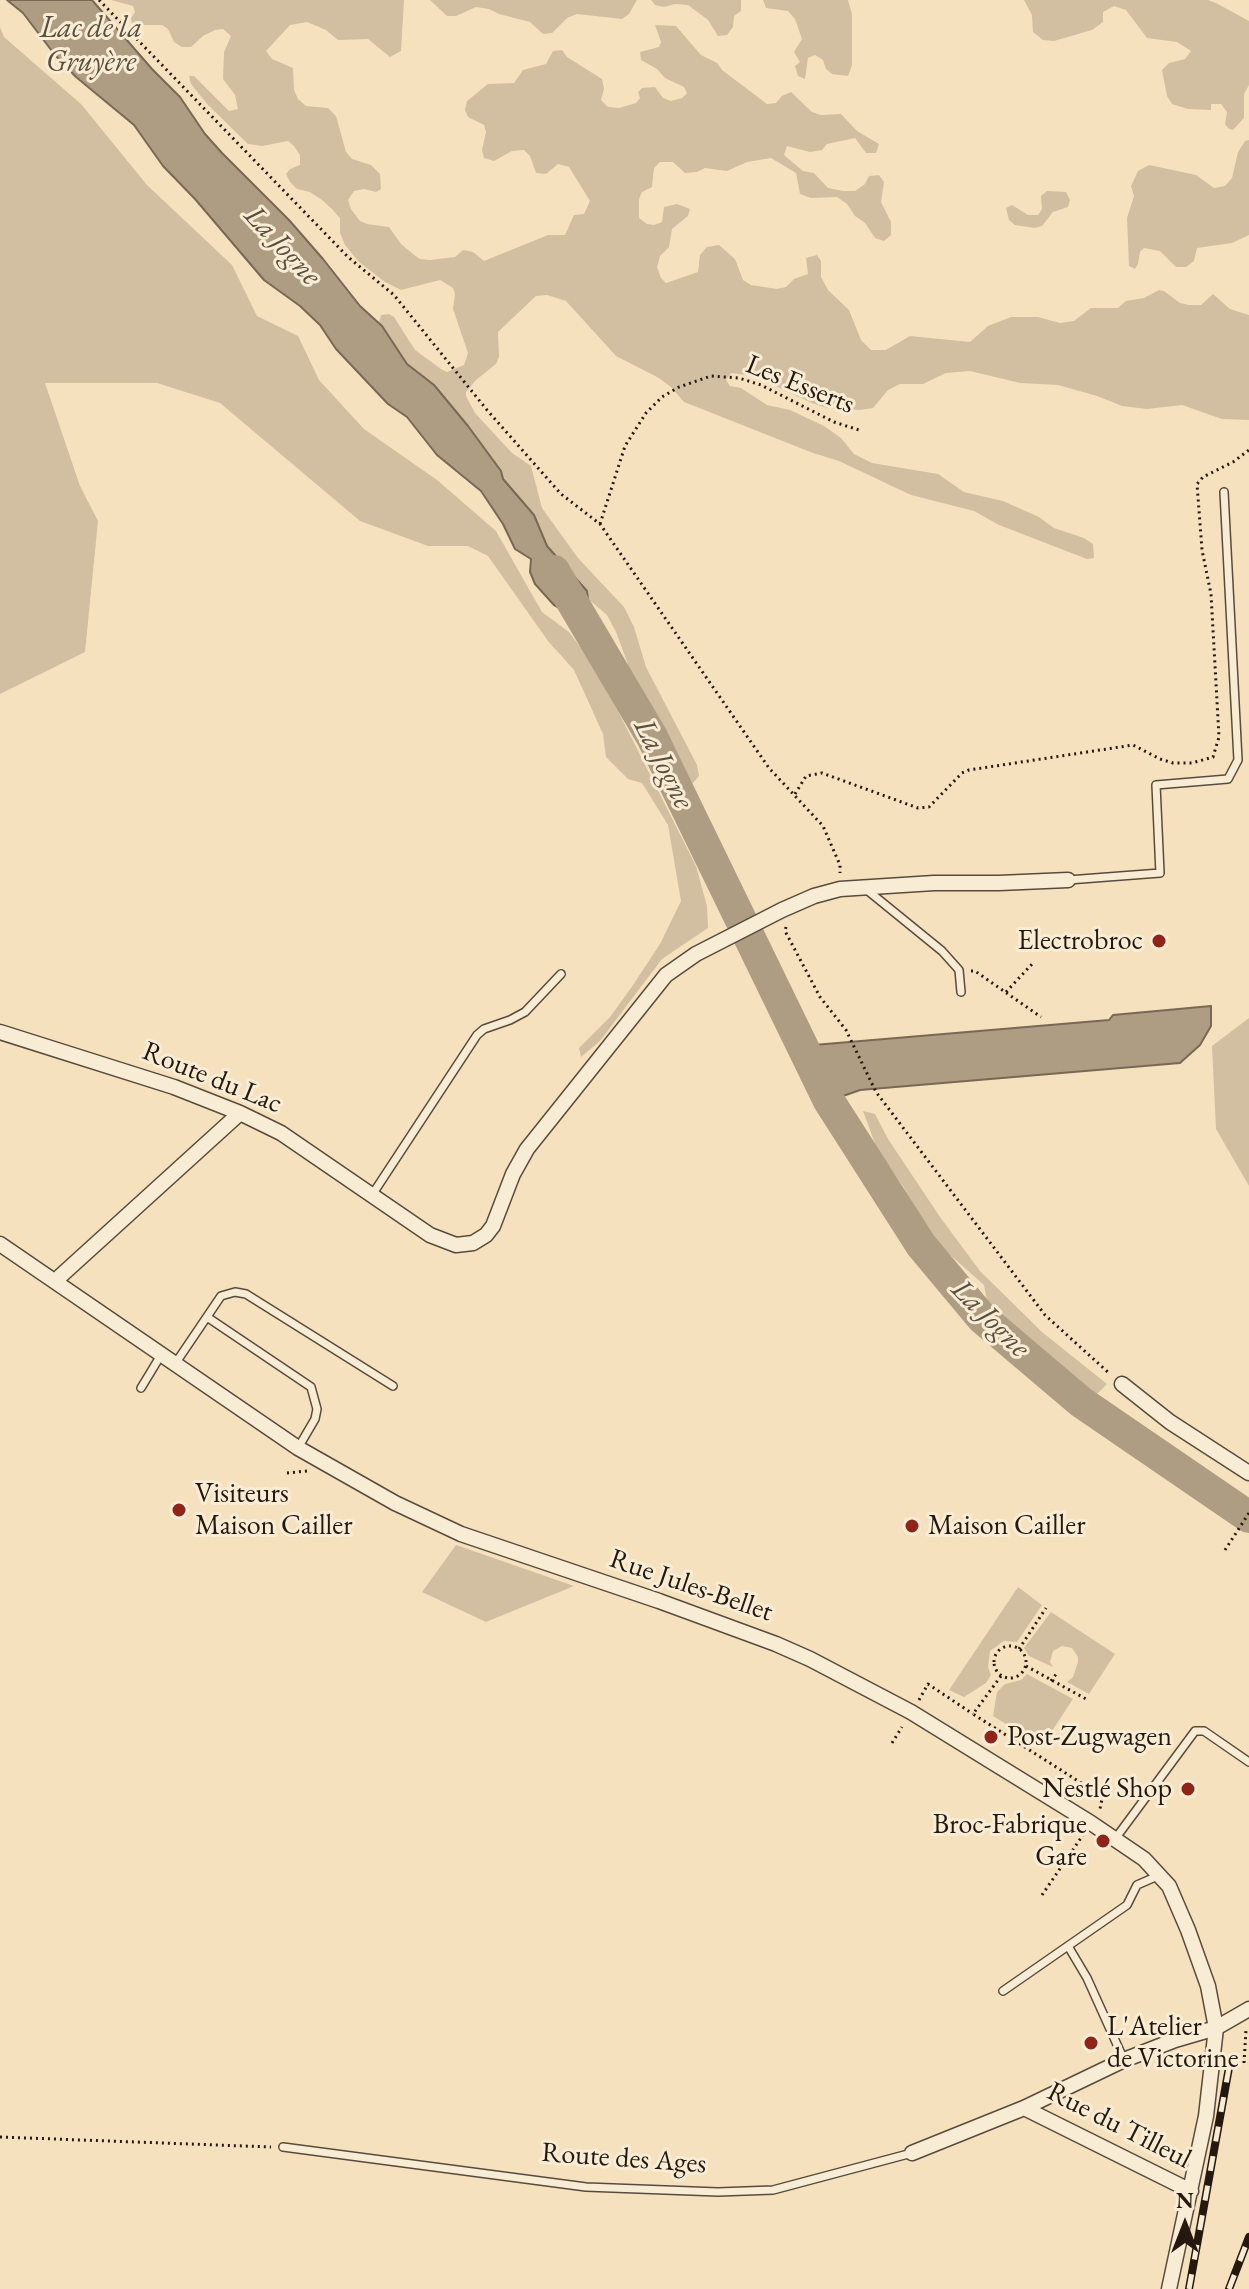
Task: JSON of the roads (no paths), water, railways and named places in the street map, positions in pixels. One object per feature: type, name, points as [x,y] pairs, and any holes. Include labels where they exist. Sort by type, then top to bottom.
[{"type":"street","points":[[866,888],[1068,880]]},
{"type":"street","name":"Route du Lac","points":[[0,1032],[174,1087],[272,1127],[441,1240],[456,1245],[473,1243],[493,1226],[513,1174],[527,1149],[666,975],[707,948],[814,896],[840,889],[866,888]]},
{"type":"street","points":[[55,1281],[240,1113]]},
{"type":"street","name":"Rue Jules-Bellet","points":[[0,1244],[298,1448],[395,1503],[450,1529],[776,1644],[845,1676],[911,1712],[1144,1859],[1161,1875],[1175,1898],[1208,1986],[1216,2028],[1206,2116],[1169,2289]]},
{"type":"street","points":[[1122,1384],[1170,1422],[1249,1473]]},
{"type":"street","name":"Route des Ages","points":[[912,2153],[1024,2108],[1124,2060],[1216,2028],[1249,2010]]},
{"type":"street","name":"Rue du Tilleul","points":[[1024,2108],[1191,2191]]},
{"type":"lane","points":[[1068,880],[1160,873],[1156,785],[1228,779],[1238,760],[1224,492]]},
{"type":"lane","points":[[866,888],[933,943],[959,970],[961,992]]},
{"type":"lane","points":[[372,1195],[477,1035],[525,1012],[561,974]]},
{"type":"lane","points":[[175,1364],[225,1293],[235,1292],[246,1294],[393,1386]]},
{"type":"lane","points":[[207,1317],[311,1387],[317,1409],[315,1419],[298,1448]]},
{"type":"lane","points":[[141,1388],[161,1355]]},
{"type":"lane","points":[[1115,1839],[1195,1731],[1204,1731],[1249,1762]]},
{"type":"lane","points":[[1003,1991],[1127,1905],[1137,1885],[1161,1875]]},
{"type":"lane","points":[[1068,1946],[1087,1978],[1124,2060]]},
{"type":"lane","name":"Route des Ages","points":[[283,2147],[586,2187],[718,2192],[773,2190],[912,2153]]},
{"type":"water","name":"Lac de la Gruyère","points":[[7,0],[92,0],[180,97],[205,134],[289,220],[360,306],[382,326],[407,364],[434,385],[468,426],[501,471],[503,479],[534,515],[547,546],[587,591],[588,599],[567,612],[554,605],[535,584],[530,572],[531,559],[515,549],[481,491],[437,455],[407,417],[388,404],[336,349],[320,325],[264,280],[163,166],[134,125],[76,77],[23,13]]},
{"type":"water","points":[[1211,1006],[1211,1026],[1200,1045],[1180,1063],[860,1090],[829,1101],[802,1046],[1109,1020],[1113,1015]]},
{"type":"waterway","name":"La Jogne","points":[[554,571],[652,737],[829,1101],[921,1245],[982,1318],[1081,1402],[1249,1517]]},
{"type":"railway","points":[[1189,2289],[1230,2062]]},
{"type":"railway","points":[[1229,2289],[1249,2237]]},
{"type":"place","name":"Electrobroc","points":[[1159,941]]},
{"type":"place","name":"Visiteurs Maison Cailler","points":[[179,1510]]},
{"type":"place","name":"Maison Cailler","points":[[912,1526]]},
{"type":"place","name":"Post-Zugwagen","points":[[991,1737]]},
{"type":"place","name":"Nestlé Shop","points":[[1188,1789]]},
{"type":"place","name":"Broc-Fabrique Gare","points":[[1103,1841]]},
{"type":"place","name":"L'Atelier de Victorine","points":[[1091,2043]]}]
